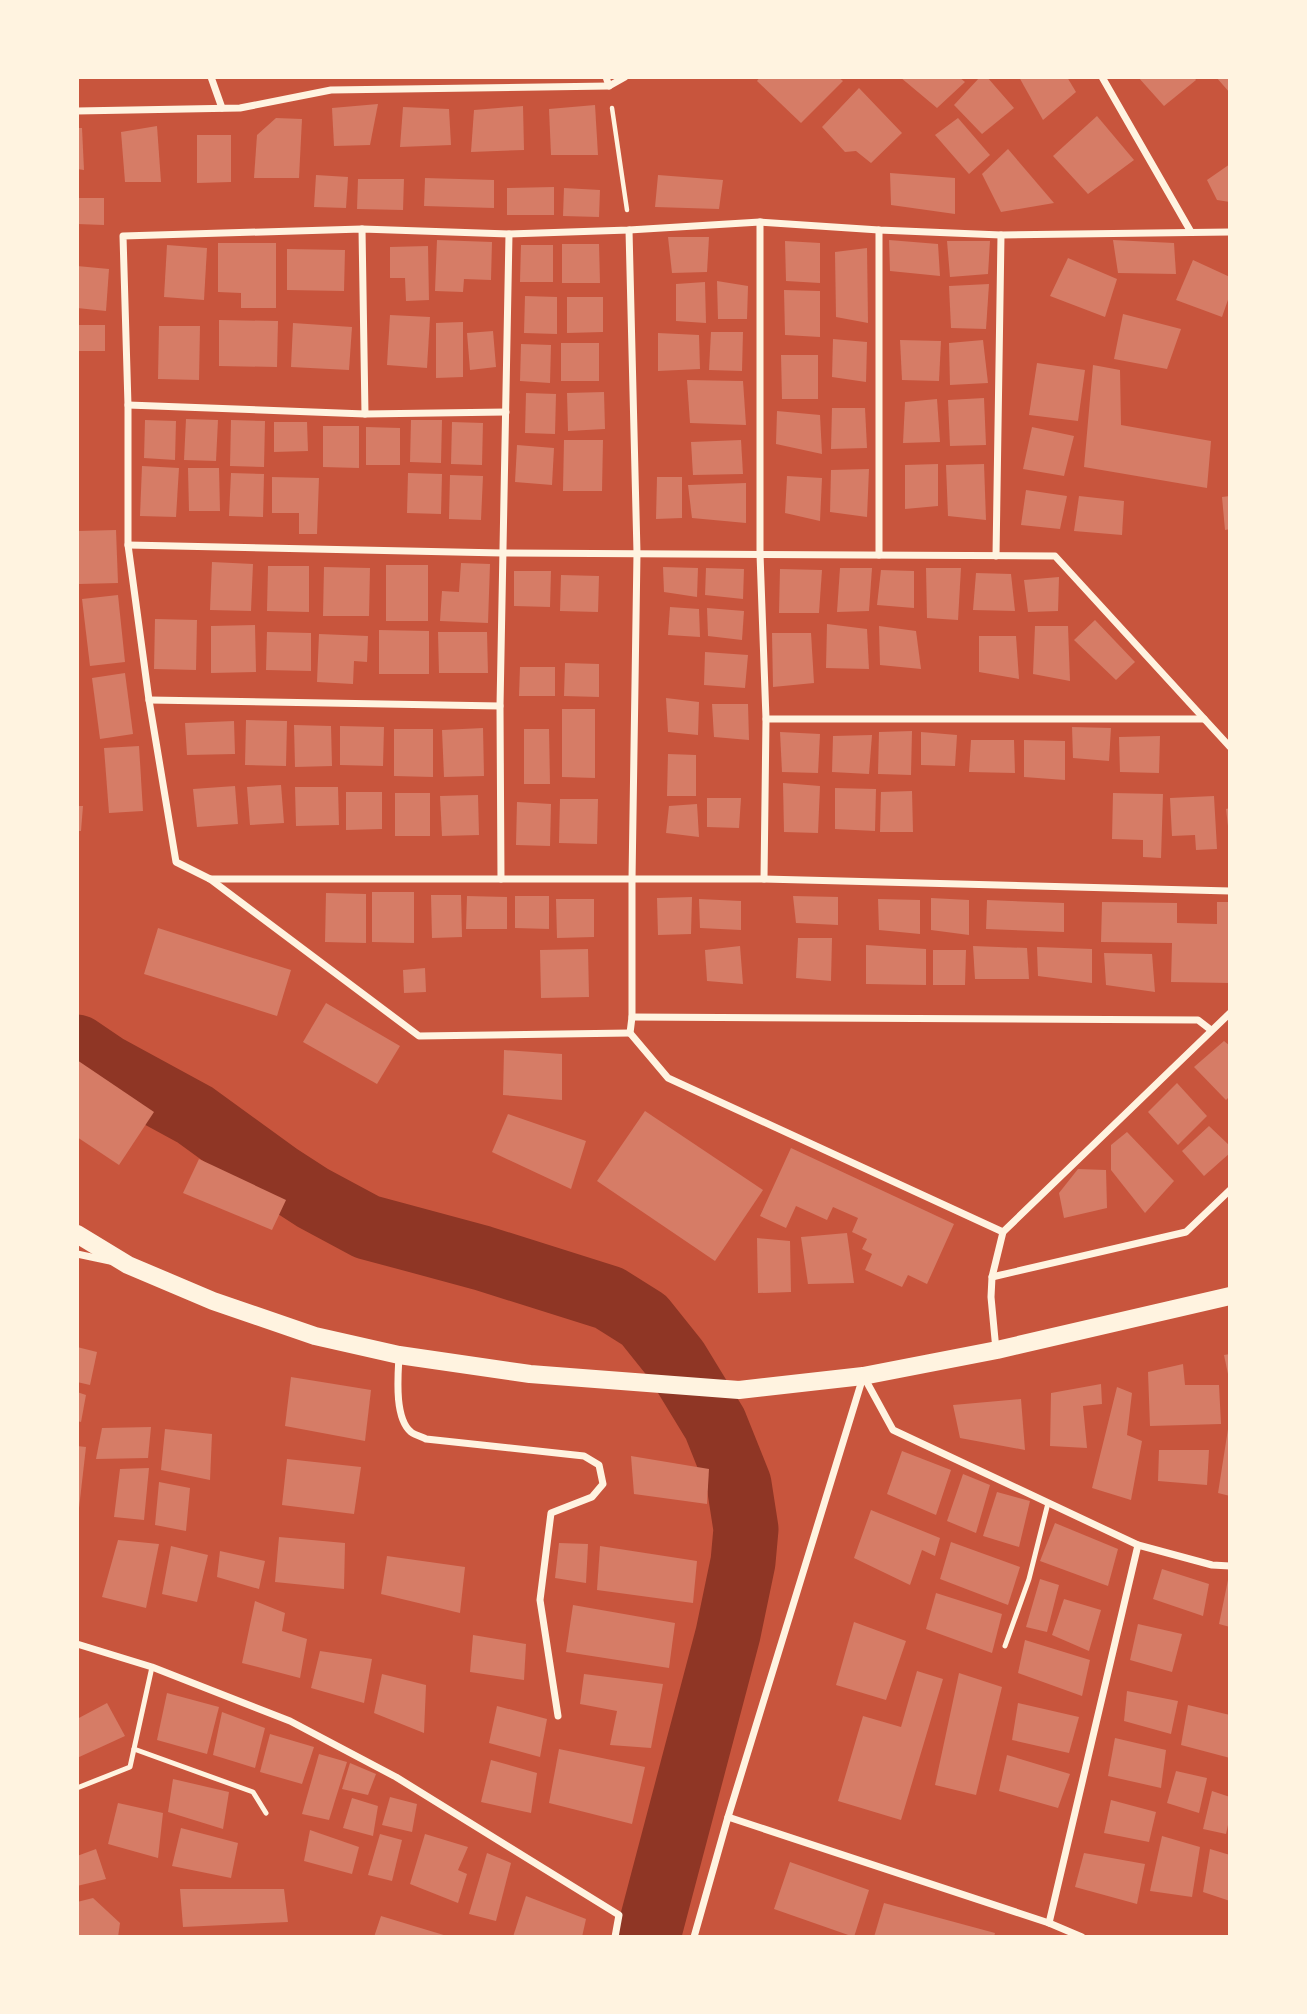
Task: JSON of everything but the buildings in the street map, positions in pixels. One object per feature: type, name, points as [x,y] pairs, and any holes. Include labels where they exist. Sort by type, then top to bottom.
[{"type":"main road","points":[[77,1234],[128,1265],[212,1301],[315,1336],[399,1355],[530,1374],[739,1390],[863,1376],[997,1350],[1230,1296]]},
{"type":"street","points":[[211,77],[222,108]]},
{"type":"street","points":[[606,77],[609,86]]},
{"type":"street","points":[[77,111],[240,108],[331,90],[609,86],[625,77]]},
{"type":"street","points":[[1102,77],[1191,232]]},
{"type":"street","points":[[630,1033],[419,1036],[210,879],[176,862],[149,700],[128,545],[128,405],[122,236],[362,229],[509,234],[760,222],[1001,234],[1230,232]]},
{"type":"street","points":[[760,222],[760,554],[766,719],[764,879]]},
{"type":"street","points":[[362,229],[365,414]]},
{"type":"street","points":[[629,230],[637,553],[630,1033],[668,1078],[1003,1232]]},
{"type":"street","points":[[879,230],[879,555]]},
{"type":"street","points":[[501,879],[500,706],[509,234]]},
{"type":"street","points":[[996,556],[1001,234]]},
{"type":"street","points":[[128,405],[365,414],[506,412]]},
{"type":"street","points":[[128,545],[502,552],[1055,556],[1230,747]]},
{"type":"street","points":[[149,700],[500,706]]},
{"type":"street","points":[[766,719],[1204,719]]},
{"type":"street","points":[[210,879],[764,879],[1230,891]]},
{"type":"street","points":[[997,1350],[992,1277],[1003,1232],[1230,1013]]},
{"type":"street","points":[[632,1017],[1198,1020],[1211,1030]]},
{"type":"street","points":[[992,1277],[1186,1232],[1230,1190]]},
{"type":"street","points":[[77,1254],[128,1265]]},
{"type":"street","points":[[399,1355],[397,1384],[402,1416],[410,1431],[426,1439],[584,1456],[599,1465],[603,1484],[592,1497],[551,1513],[540,1600],[558,1716]]},
{"type":"street","points":[[863,1376],[893,1430],[1138,1545],[1212,1566],[1230,1566]]},
{"type":"street","points":[[694,1937],[863,1376]]},
{"type":"street","points":[[1049,1923],[1138,1545]]},
{"type":"street","points":[[77,1644],[152,1667],[290,1720],[396,1777],[619,1915],[615,1937]]},
{"type":"street","points":[[729,1817],[1049,1923],[1082,1937]]},
{"type":"lane","points":[[1005,1646],[1029,1579],[1048,1503]]},
{"type":"lane","points":[[77,1788],[130,1767],[152,1667]]},
{"type":"lane","points":[[134,1749],[253,1792],[266,1813]]},
{"type":"path","points":[[609,86],[629,230]]},
{"type":"waterway","points":[[77,1047],[105,1066],[195,1115],[279,1176],[367,1227],[482,1258],[609,1298],[644,1320],[676,1360],[715,1424],[739,1484],[746,1529],[743,1562],[728,1634],[648,1937]]}]
